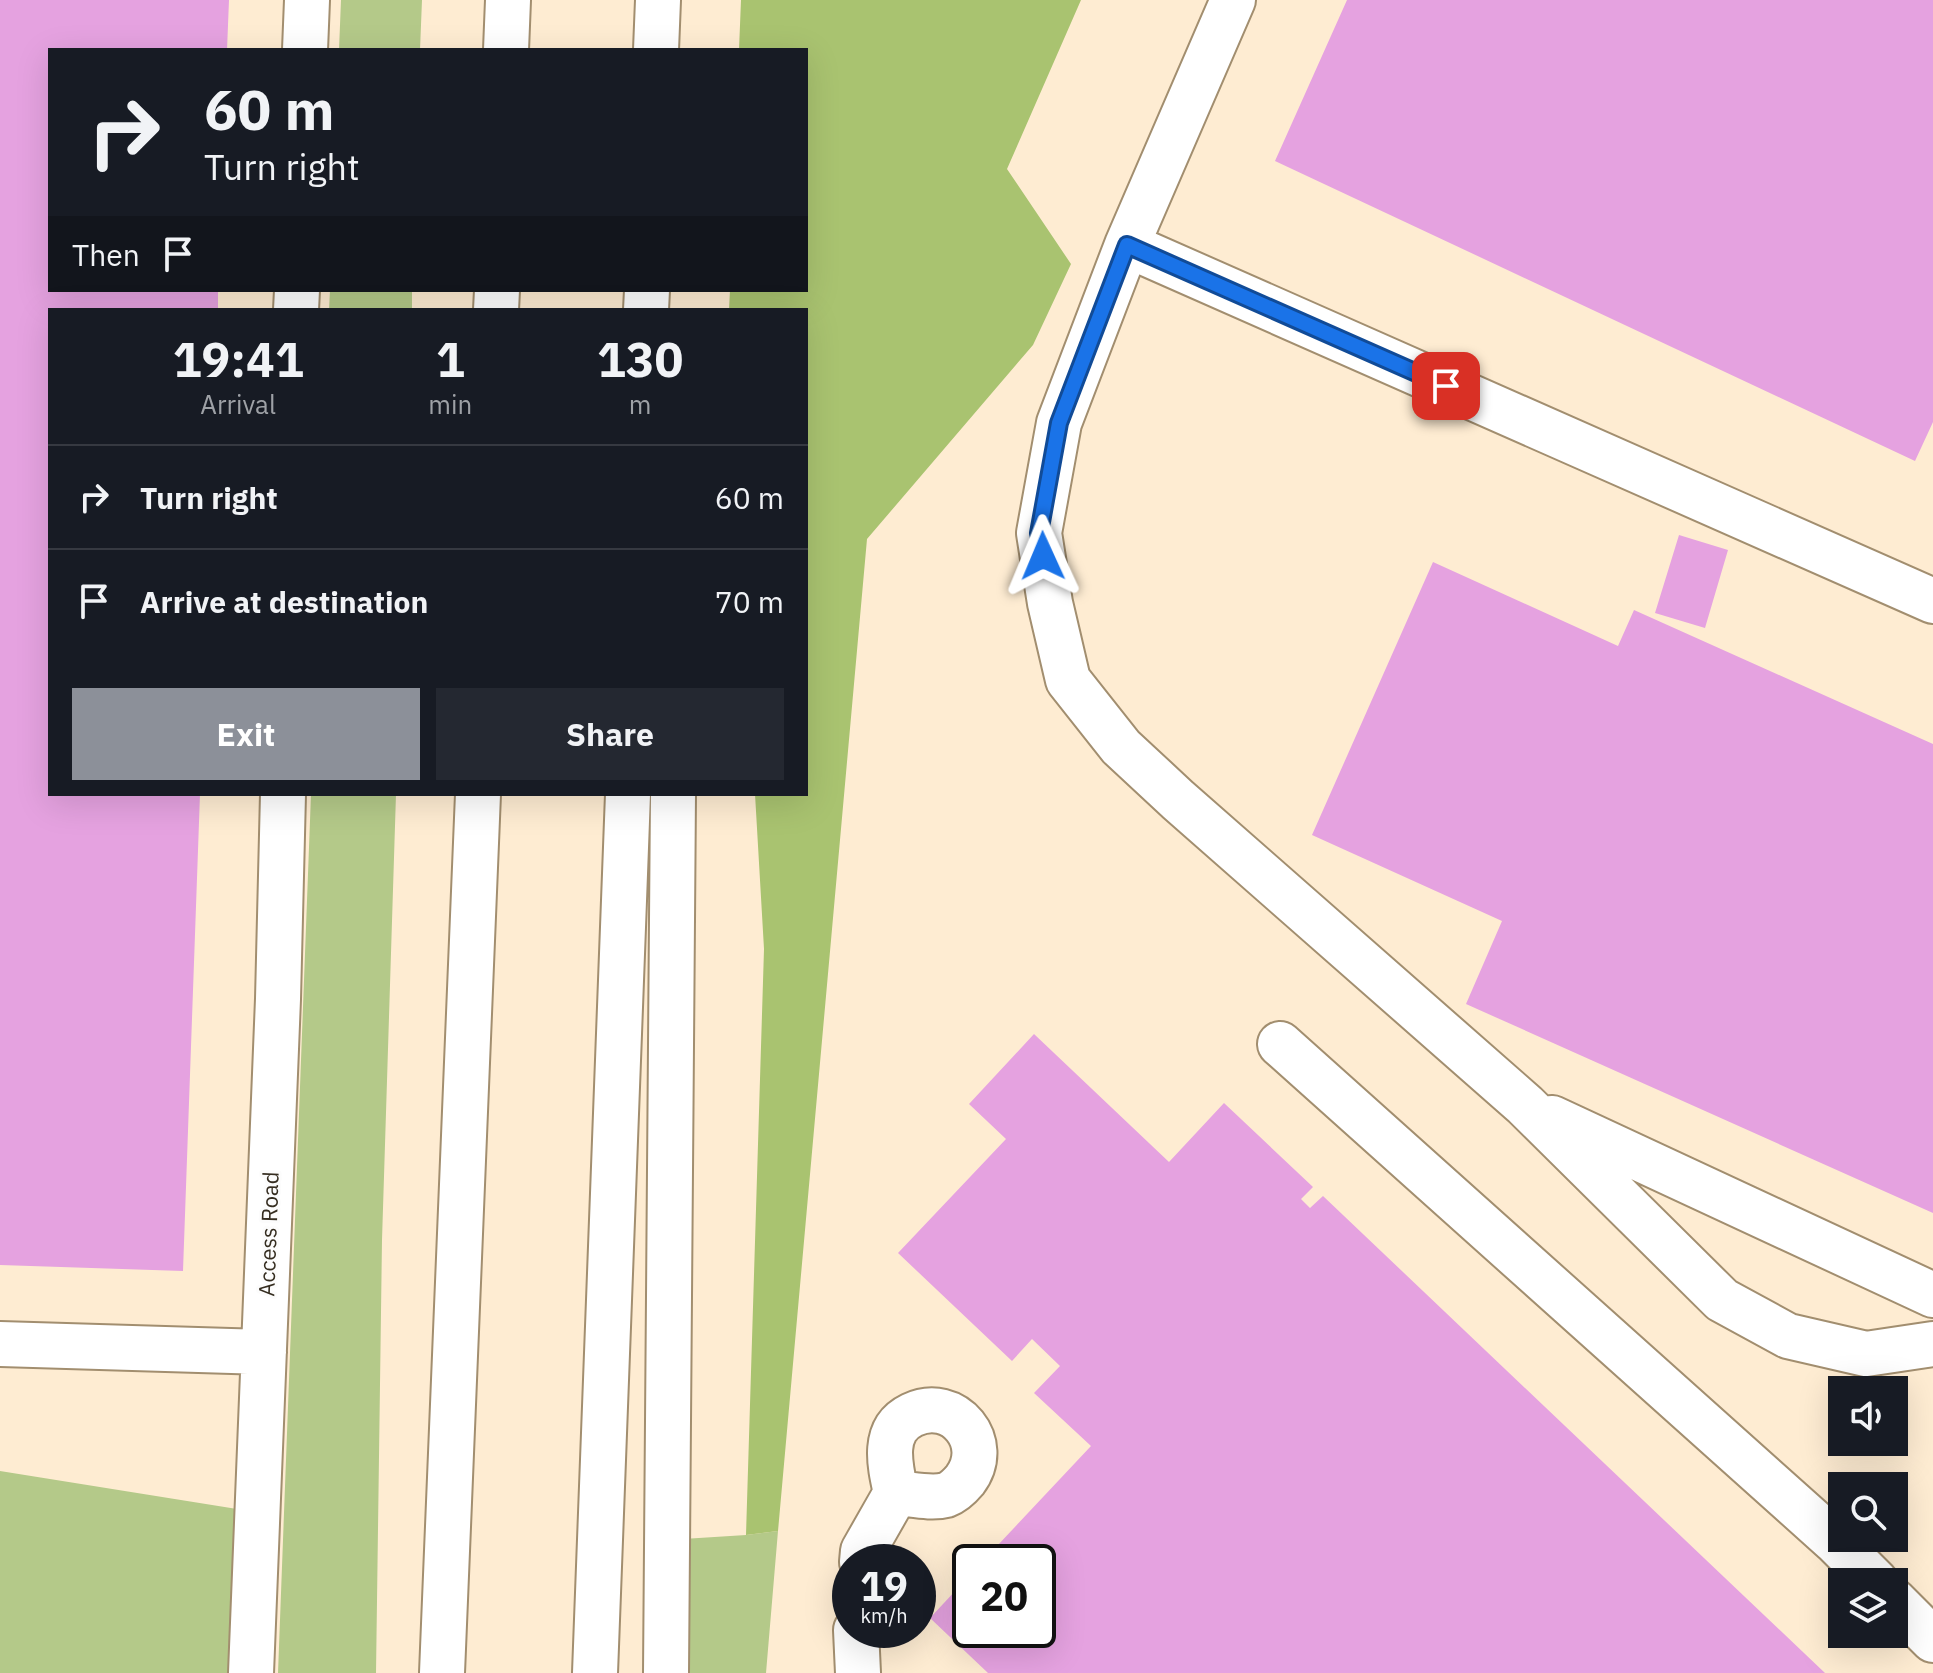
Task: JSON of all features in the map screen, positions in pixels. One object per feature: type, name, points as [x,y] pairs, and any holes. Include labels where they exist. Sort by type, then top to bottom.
[{"type":"main road","points":[[305,48],[307,0]]},
{"type":"main road","points":[[506,48],[508,0]]},
{"type":"main road","points":[[656,48],[658,0]]},
{"type":"main road","points":[[1233,0],[1127,245],[1059,423],[1039,533],[1050,603],[1068,680],[1121,747],[1525,1105],[1722,1300],[1788,1336],[1866,1354],[1933,1344]]},
{"type":"main road","points":[[1127,245],[1933,601]]},
{"type":"main road","name":"Access Road","points":[[251,1673],[278,999],[283,796]]},
{"type":"main road","points":[[442,1673],[478,796]]},
{"type":"main road","points":[[595,1673],[628,796]]},
{"type":"main road","points":[[666,1673],[673,796]]},
{"type":"main road","points":[[1280,1044],[1862,1568]]},
{"type":"main road","points":[[1525,1105],[1933,1295]]},
{"type":"main road","points":[[0,1344],[264,1352]]},
{"type":"main road","points":[[867,1544],[896,1493]]},
{"type":"main road","points":[[1908,1615],[1933,1640]]},
{"type":"main road","points":[[857,1648],[858,1673]]},
{"type":"green space","points":[[341,0],[422,0],[420,48],[339,48]]},
{"type":"green space","points":[[741,0],[1081,0],[1007,169],[1071,264],[1033,345],[867,539],[778,1531],[746,1535],[764,949],[755,796],[808,796],[808,308],[729,308],[730,292],[808,292],[808,48],[739,48]]},
{"type":"green space","points":[[330,292],[412,292],[412,308],[329,308]]},
{"type":"green space","points":[[311,796],[396,796],[382,1240],[376,1673],[278,1673]]},
{"type":"green space","points":[[0,1471],[237,1509],[228,1673],[0,1673]]},
{"type":"green space","points":[[778,1531],[766,1673],[690,1673],[683,1539]]},
{"type":"building","points":[[0,0],[229,0],[227,48],[48,48],[48,292],[218,292],[218,308],[48,308],[48,796],[200,796],[183,1271],[0,1265]]},
{"type":"building","points":[[1347,0],[1933,0],[1933,422],[1915,461],[1275,161]]},
{"type":"building","points":[[1679,535],[1728,550],[1705,628],[1655,613]]},
{"type":"building","points":[[1433,562],[1618,646],[1634,610],[1933,744],[1933,1213],[1466,1004],[1502,921],[1312,835]]},
{"type":"building","points":[[1034,1034],[1169,1162],[1224,1103],[1313,1187],[1301,1199],[1310,1208],[1323,1196],[1825,1673],[988,1673],[962,1648],[1056,1648],[1056,1544],[999,1544],[1091,1446],[1034,1393],[1060,1366],[1032,1339],[1012,1361],[898,1253],[1006,1139],[969,1104]]},
{"type":"building","points":[[952,1594],[952,1639],[936,1624],[936,1612]]},
{"type":"route","points":[[1043,556],[1039,533],[1059,423],[1127,245],[1446,386]]}]
